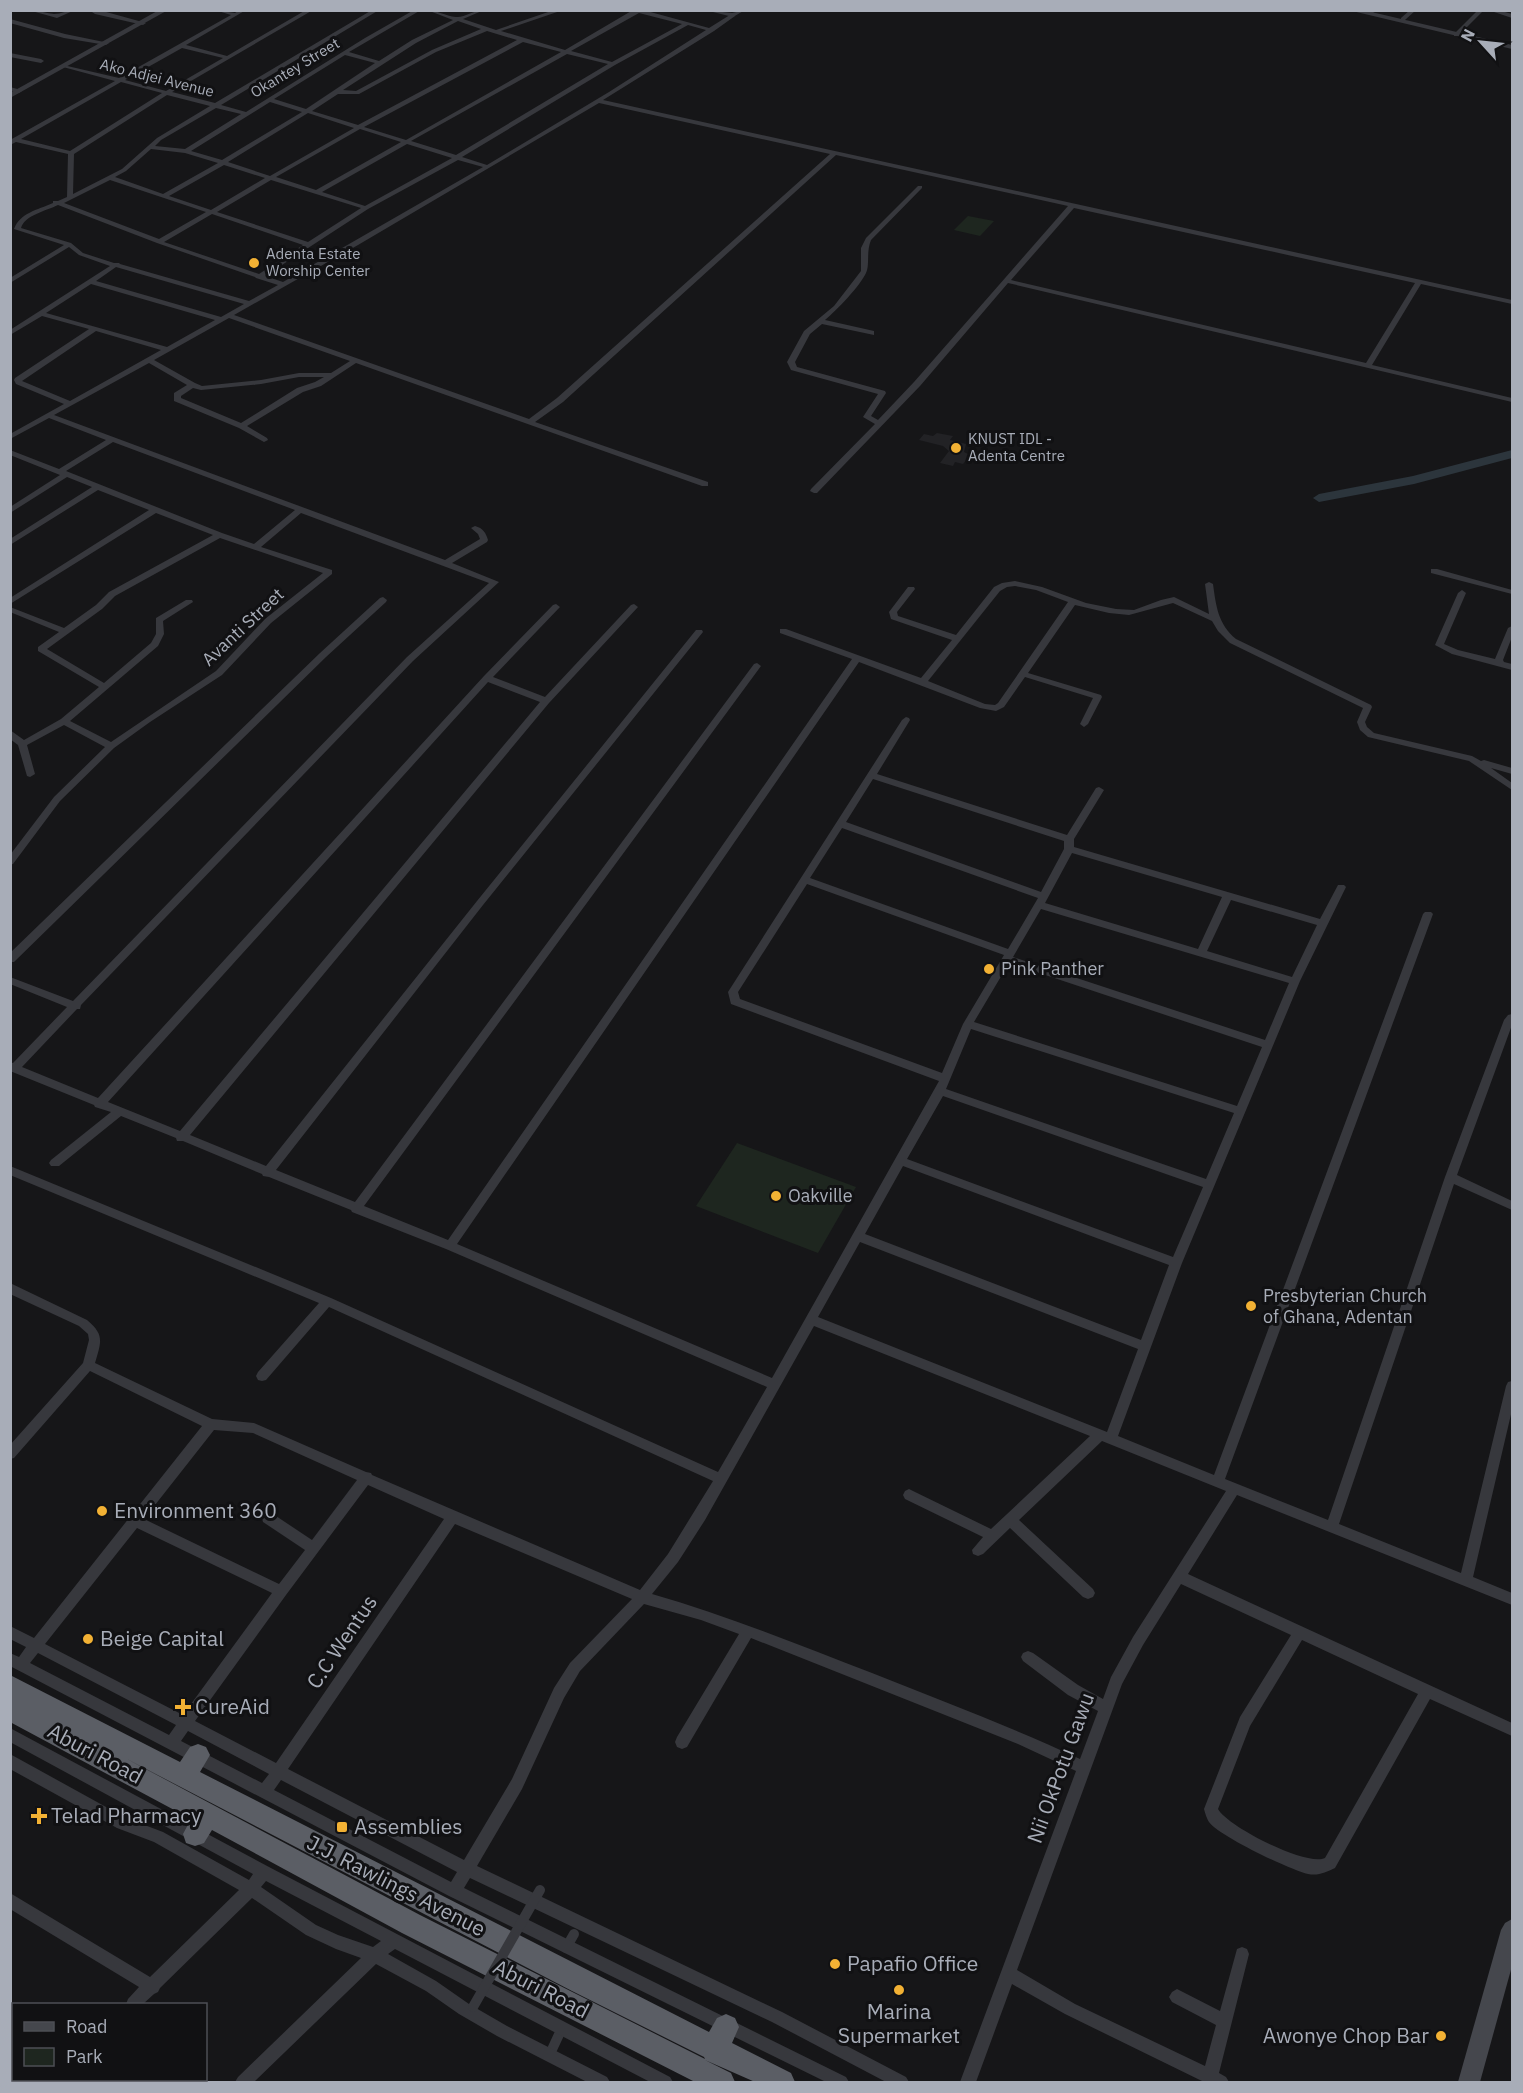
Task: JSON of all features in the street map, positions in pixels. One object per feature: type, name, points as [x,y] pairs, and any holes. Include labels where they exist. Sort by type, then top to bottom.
[{"type":"highway","name":"J.J. Rawlings Avenue","points":[[10,1686],[184,1776],[720,2039],[783,2082]]},
{"type":"highway","name":"Aburi Road","points":[[10,1709],[201,1824],[411,1924],[722,2082]]},
{"type":"highway","points":[[184,1776],[198,1755]]},
{"type":"main road","points":[[1469,2082],[1512,1930]]},
{"type":"street","points":[[30,10],[57,16],[72,11]]},
{"type":"street","points":[[87,10],[143,23]]},
{"type":"street","points":[[10,96],[165,10]]},
{"type":"street","points":[[217,10],[237,15]]},
{"type":"street","points":[[13,141],[244,10]]},
{"type":"street","points":[[13,141],[71,153],[166,93],[311,10]]},
{"type":"street","points":[[250,303],[81,254],[69,244],[14,231],[26,216],[110,178],[131,165],[148,147],[377,10]]},
{"type":"street","name":"Okantey Street","points":[[186,150],[345,52],[419,10]]},
{"type":"street","points":[[429,10],[522,40],[614,64]]},
{"type":"street","points":[[164,196],[226,162],[380,63],[458,18],[482,10]]},
{"type":"street","points":[[497,31],[561,10]]},
{"type":"street","points":[[708,10],[733,15]]},
{"type":"street","points":[[10,437],[488,167],[742,10]]},
{"type":"street","points":[[1351,10],[1512,45]]},
{"type":"street","points":[[1403,19],[1414,10]]},
{"type":"street","points":[[1457,33],[1482,10]]},
{"type":"street","points":[[1490,10],[1512,16]]},
{"type":"street","points":[[317,192],[637,11],[712,30]]},
{"type":"street","points":[[1371,11],[1457,33]]},
{"type":"street","points":[[10,21],[64,36],[106,43]]},
{"type":"street","points":[[258,277],[366,208],[686,24]]},
{"type":"street","points":[[337,92],[357,93],[434,51],[488,28]]},
{"type":"street","points":[[159,242],[361,126],[522,40]]},
{"type":"street","points":[[181,46],[229,58]]},
{"type":"street","points":[[345,52],[380,63]]},
{"type":"street","points":[[10,55],[41,61]]},
{"type":"street","name":"Ako Adjei Avenue","points":[[64,66],[244,113]]},
{"type":"street","points":[[10,89],[20,91]]},
{"type":"street","points":[[268,99],[407,140],[488,167]]},
{"type":"street","points":[[598,101],[1512,302]]},
{"type":"street","points":[[148,147],[186,150],[366,208]]},
{"type":"street","points":[[70,198],[71,153]]},
{"type":"street","points":[[530,422],[568,392],[834,154]]},
{"type":"street","points":[[110,178],[310,245]]},
{"type":"street","points":[[879,423],[867,417],[881,398],[882,393],[794,368],[791,362],[807,333],[844,297],[864,271],[864,248],[868,239],[920,187]]},
{"type":"street","points":[[55,202],[159,242],[283,284]]},
{"type":"street","points":[[814,492],[879,423],[1072,206]]},
{"type":"street","points":[[10,281],[69,244]]},
{"type":"street","points":[[10,333],[117,264]]},
{"type":"street","points":[[90,281],[224,317],[705,484]]},
{"type":"street","points":[[1007,281],[1512,400]]},
{"type":"street","points":[[1368,366],[1419,282]]},
{"type":"street","points":[[39,313],[166,349]]},
{"type":"street","points":[[820,321],[871,333]]},
{"type":"street","points":[[69,403],[18,380],[94,329]]},
{"type":"street","points":[[148,359],[192,385],[201,387],[226,386],[299,375],[333,375]]},
{"type":"street","points":[[242,426],[300,390],[318,384],[355,361]]},
{"type":"street","points":[[192,385],[177,395],[177,399],[242,426],[264,440]]},
{"type":"street","points":[[49,416],[495,582],[410,659],[76,1006],[12,1067],[117,1112],[450,1246],[775,1385]]},
{"type":"street","points":[[101,435],[101,447]]},
{"type":"street","points":[[10,511],[113,439]]},
{"type":"street","name":"Avanti Street","points":[[10,452],[219,535],[329,572],[268,621],[219,673],[111,746],[57,799],[10,862]]},
{"type":"street","points":[[10,543],[99,486]]},
{"type":"street","points":[[257,546],[301,509]]},
{"type":"street","points":[[10,602],[155,510]]},
{"type":"street","points":[[446,563],[484,540],[482,533],[475,528]]},
{"type":"street","points":[[105,687],[41,649],[99,607],[112,594],[219,535]]},
{"type":"street","points":[[1434,571],[1512,592]]},
{"type":"street","points":[[923,682],[956,638],[1002,584],[1012,582],[1073,601],[1132,613],[1167,600],[1174,600],[1216,620]]},
{"type":"street","points":[[1209,584],[1212,608],[1221,633],[1368,707],[1361,722],[1363,728],[1371,735],[1512,771]]},
{"type":"street","points":[[911,589],[893,612],[894,617],[956,638]]},
{"type":"street","points":[[1462,593],[1439,645],[1455,652],[1512,667]]},
{"type":"street","points":[[10,959],[323,655],[383,600]]},
{"type":"street","points":[[783,631],[972,702],[996,708],[1001,705],[1073,601]]},
{"type":"street","points":[[21,743],[64,721],[105,687],[155,644],[160,634],[159,620],[189,602]]},
{"type":"street","points":[[99,1104],[487,678],[556,607]]},
{"type":"street","points":[[181,1138],[546,701],[634,608]]},
{"type":"street","points":[[10,609],[64,631]]},
{"type":"street","points":[[1499,662],[1512,628]]},
{"type":"street","points":[[267,1173],[480,903],[699,632]]},
{"type":"street","points":[[450,1246],[856,659]]},
{"type":"street","points":[[356,1209],[757,666]]},
{"type":"street","points":[[1023,674],[1098,697],[1084,724]]},
{"type":"street","points":[[487,678],[546,701]]},
{"type":"street","points":[[906,720],[732,996],[735,1000],[946,1079]]},
{"type":"street","points":[[64,721],[111,746]]},
{"type":"street","points":[[10,734],[21,743],[30,774]]},
{"type":"street","points":[[1472,759],[1512,787]]},
{"type":"street","points":[[871,775],[1069,844],[1322,923]]},
{"type":"street","points":[[454,1891],[517,1784],[559,1693],[575,1667],[642,1598],[673,1558],[722,1479],[940,1091],[968,1024],[1041,901],[1099,790]]},
{"type":"street","points":[[841,824],[1041,901],[1295,981]]},
{"type":"street","points":[[805,880],[1009,956],[1267,1045]]},
{"type":"street","points":[[978,1550],[1105,1438],[1267,1045],[1322,923],[1341,887]]},
{"type":"street","points":[[1201,953],[1228,895]]},
{"type":"street","points":[[1218,1482],[1428,914]]},
{"type":"street","points":[[10,980],[76,1006]]},
{"type":"street","points":[[1332,1527],[1451,1177],[1509,1020],[1512,1018]]},
{"type":"street","points":[[968,1024],[1240,1111]]},
{"type":"street","points":[[940,1091],[1210,1185]]},
{"type":"street","points":[[55,1163],[117,1112]]},
{"type":"street","points":[[901,1161],[1176,1263]]},
{"type":"street","points":[[10,1170],[327,1300],[722,1479]]},
{"type":"street","points":[[1451,1177],[1512,1206]]},
{"type":"street","points":[[860,1237],[1143,1346]]},
{"type":"street","points":[[10,1288],[88,1327],[93,1332],[95,1340],[88,1365],[10,1454]]},
{"type":"street","points":[[262,1376],[327,1300]]},
{"type":"street","points":[[812,1320],[1512,1599]]},
{"type":"street","points":[[88,1365],[211,1424],[254,1428],[642,1598],[701,1614],[748,1631],[1023,1739],[1084,1768]]},
{"type":"street","points":[[1466,1580],[1512,1386]]},
{"type":"street","points":[[211,1424],[37,1645],[16,1661],[566,1948],[720,2039],[842,2082]]},
{"type":"street","points":[[172,1742],[367,1477]]},
{"type":"street","name":"Nii OkPotu Gawu","points":[[968,2082],[1116,1681],[1138,1641],[1235,1488]]},
{"type":"street","points":[[909,1495],[993,1536]]},
{"type":"street","name":"C.C Wentus","points":[[266,1791],[453,1517]]},
{"type":"street","points":[[268,1518],[313,1548]]},
{"type":"street","points":[[134,1520],[281,1591]]},
{"type":"street","points":[[1010,1520],[1088,1593]]},
{"type":"street","points":[[1180,1577],[1512,1730]]},
{"type":"street","points":[[682,1742],[748,1631]]},
{"type":"street","points":[[10,1632],[466,1869],[777,2017],[901,2082]]},
{"type":"street","points":[[1299,1633],[1245,1722],[1211,1809],[1214,1817],[1222,1824],[1300,1866],[1316,1868],[1326,1867],[1330,1863],[1427,1691]]},
{"type":"street","points":[[1029,1658],[1073,1690],[1105,1707]]},
{"type":"street","points":[[10,1734],[201,1824],[264,1872],[665,2082]]},
{"type":"street","points":[[10,1761],[122,1823],[158,1837],[251,1889],[311,1930],[336,1942],[375,1955],[431,1986],[464,2009],[602,2082]]},
{"type":"street","points":[[135,2003],[251,1889],[264,1872]]},
{"type":"street","points":[[473,2007],[540,1890]]},
{"type":"street","points":[[10,1900],[153,1987]]},
{"type":"street","points":[[566,1948],[574,1934]]},
{"type":"street","points":[[243,2082],[375,1955],[394,1940]]},
{"type":"street","points":[[1008,1973],[1078,2013],[1215,2080],[1224,2021],[1242,1954]]},
{"type":"street","points":[[1177,1997],[1224,2021]]},
{"type":"street","points":[[549,2055],[562,2028]]},
{"type":"shaded area","name":"KNUST IDL - Adenta Centre","points":[[937,433],[953,436],[950,440],[966,444],[964,452],[970,455],[963,464],[955,462],[953,466],[940,463],[949,451],[943,446],[919,440],[924,434],[933,436]]},
{"type":"green space","points":[[968,216],[994,221],[980,236],[954,230]]},
{"type":"green space","name":"Oakville","points":[[737,1143],[856,1187],[818,1253],[696,1206]]},
{"type":"waterway","points":[[1319,498],[1414,480],[1512,454]]},
{"type":"place","name":"Adenta Estate Worship Center","points":[[254,263]]},
{"type":"place","name":"KNUST IDL - Adenta Centre","points":[[956,448]]},
{"type":"place","name":"Pink Panther","points":[[989,969]]},
{"type":"place","name":"Oakville","points":[[776,1196]]},
{"type":"place","name":"Presbyterian Church of Ghana, Adentan","points":[[1251,1306]]},
{"type":"place","name":"Environment 360","points":[[102,1511]]},
{"type":"place","name":"Beige Capital","points":[[88,1639]]},
{"type":"place","name":"CureAid","points":[[183,1707]]},
{"type":"place","name":"Telad Pharmacy","points":[[39,1816]]},
{"type":"place","name":"Assemblies","points":[[342,1827]]},
{"type":"place","name":"Papafio Office","points":[[835,1964]]},
{"type":"place","name":"Marina Supermarket","points":[[899,1990]]},
{"type":"place","name":"Awonye Chop Bar","points":[[1441,2036]]}]
